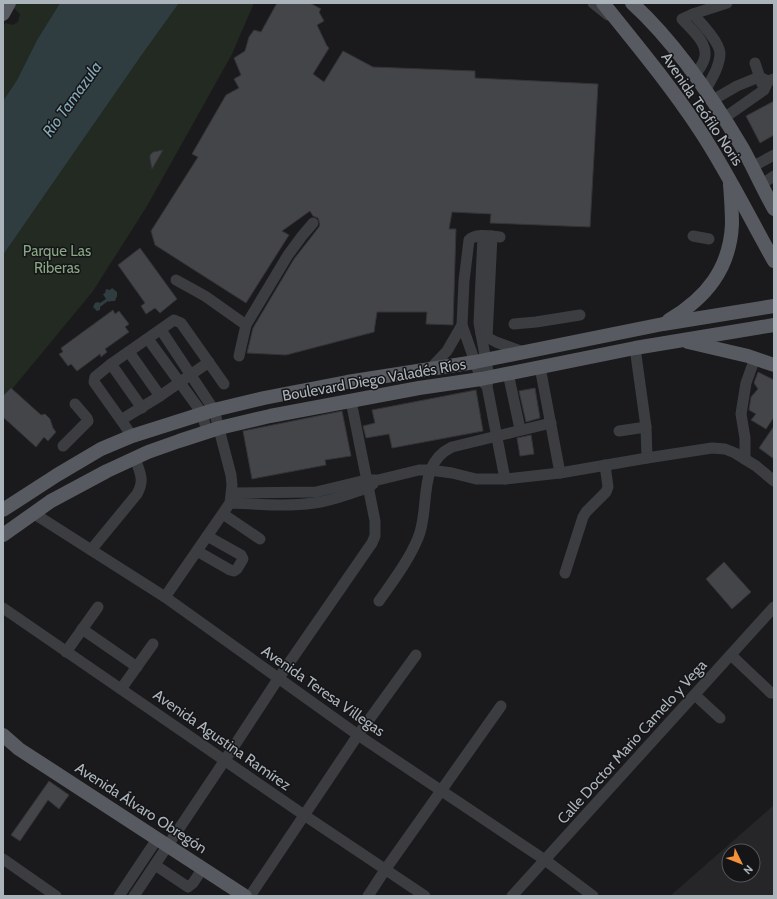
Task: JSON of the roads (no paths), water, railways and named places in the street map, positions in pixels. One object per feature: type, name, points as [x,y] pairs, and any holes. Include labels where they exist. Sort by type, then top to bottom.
[{"type":"main road","points":[[3,14],[9,3]]},
{"type":"main road","name":"Avenida Teófilo Noris","points":[[603,3],[676,96],[699,130],[729,179],[774,262]]},
{"type":"main road","name":"Avenida Teófilo Noris","points":[[634,4],[664,37],[724,118],[773,205]]},
{"type":"main road","points":[[663,324],[694,303],[706,292],[718,275],[730,241],[732,217],[729,179]]},
{"type":"main road","name":"Boulevard Diego Valadés Ríos","points":[[3,510],[92,454],[132,436],[208,411],[264,398],[480,361],[663,324],[774,306]]},
{"type":"main road","name":"Boulevard Diego Valadés Ríos","points":[[3,535],[51,501],[81,484],[135,458],[213,430],[270,416],[419,388],[485,381],[508,373],[635,348],[774,325]]},
{"type":"main road","points":[[680,341],[755,358],[774,365]]},
{"type":"main road","name":"Avenida Álvaro Obregón","points":[[3,735],[19,749],[245,896]]},
{"type":"main road","name":"Avenida Álvaro Obregón","points":[[3,742],[19,749]]},
{"type":"street","points":[[593,3],[619,22]]},
{"type":"street","points":[[694,76],[702,64],[705,54],[702,44],[682,19],[727,3]]},
{"type":"street","points":[[693,14],[714,40],[720,51],[708,96]]},
{"type":"street","points":[[755,63],[766,82]]},
{"type":"street","points":[[708,96],[736,86],[766,82]]},
{"type":"street","points":[[724,118],[766,82]]},
{"type":"street","points":[[752,167],[774,156]]},
{"type":"street","points":[[762,184],[774,176]]},
{"type":"street","points":[[239,356],[246,325],[288,255],[313,224]]},
{"type":"street","points":[[430,369],[451,346],[462,325],[464,281],[469,240],[472,237],[492,236],[479,323],[484,336],[480,361]]},
{"type":"street","points":[[692,236],[709,239]]},
{"type":"street","points":[[176,280],[205,296],[246,325]]},
{"type":"street","points":[[514,324],[580,315]]},
{"type":"street","points":[[132,436],[94,382],[95,377],[174,320],[181,323],[224,384]]},
{"type":"street","points":[[462,325],[480,361],[505,479]]},
{"type":"street","points":[[161,330],[191,375],[208,411],[213,430],[231,475],[231,498],[223,514],[165,597]]},
{"type":"street","points":[[484,336],[523,352]]},
{"type":"street","points":[[148,340],[180,383],[208,411]]},
{"type":"street","points":[[635,348],[646,427],[647,458]]},
{"type":"street","points":[[129,352],[160,396]]},
{"type":"street","points":[[745,459],[741,414],[746,383],[755,358]]},
{"type":"street","points":[[122,420],[180,383],[209,362]]},
{"type":"street","points":[[111,364],[142,408]]},
{"type":"street","points":[[540,367],[560,473]]},
{"type":"street","points":[[508,373],[520,429]]},
{"type":"street","points":[[119,896],[226,760],[278,679],[372,544],[376,529],[351,401]]},
{"type":"street","points":[[63,446],[88,421],[75,404]]},
{"type":"street","points":[[379,601],[412,551],[419,537],[430,470],[442,454],[447,450],[520,429],[551,423]]},
{"type":"street","points":[[619,431],[646,427]]},
{"type":"street","points":[[231,498],[311,493],[367,484],[410,472],[430,470],[452,473],[476,479],[505,479],[560,473],[712,448],[725,449],[735,453],[756,466],[774,481]]},
{"type":"street","points":[[92,550],[141,487],[141,474],[135,458]]},
{"type":"street","points":[[565,573],[583,517],[606,492],[608,487],[605,466]]},
{"type":"street","name":"Avenida Teresa Villegas","points":[[33,513],[165,597],[358,735],[545,860],[593,896]]},
{"type":"street","points":[[223,514],[260,539]]},
{"type":"street","points":[[197,551],[230,570],[234,571],[237,569],[243,559],[241,555],[207,536]]},
{"type":"street","points":[[66,652],[98,607]]},
{"type":"street","name":"Calle Doctor Mario Camelo y Vega","points":[[512,896],[696,695],[774,607]]},
{"type":"street","name":"Avenida Agustina Ramírez","points":[[3,608],[304,815],[425,896]]},
{"type":"street","points":[[82,629],[137,667]]},
{"type":"street","points":[[121,689],[153,644]]},
{"type":"street","points":[[250,896],[358,735],[416,655]]},
{"type":"street","points":[[731,655],[771,693],[774,693]]},
{"type":"street","points":[[696,695],[720,718]]},
{"type":"street","points":[[368,896],[501,706]]},
{"type":"street","points":[[134,896],[155,865],[163,842]]},
{"type":"street","points":[[3,860],[56,896]]},
{"type":"street","points":[[155,865],[188,887],[193,883],[203,868]]},
{"type":"water","name":"Río Tamazula","points":[[60,3],[179,3],[3,255],[3,101],[17,80],[37,40]]},
{"type":"water","points":[[112,288],[117,292],[115,301],[108,301],[100,307],[100,310],[97,311],[93,307],[95,303],[100,303],[106,299],[103,294],[105,293],[106,289],[110,290]]},
{"type":"park label","name":"Parque Las Riberas","points":[[57,260]]}]
